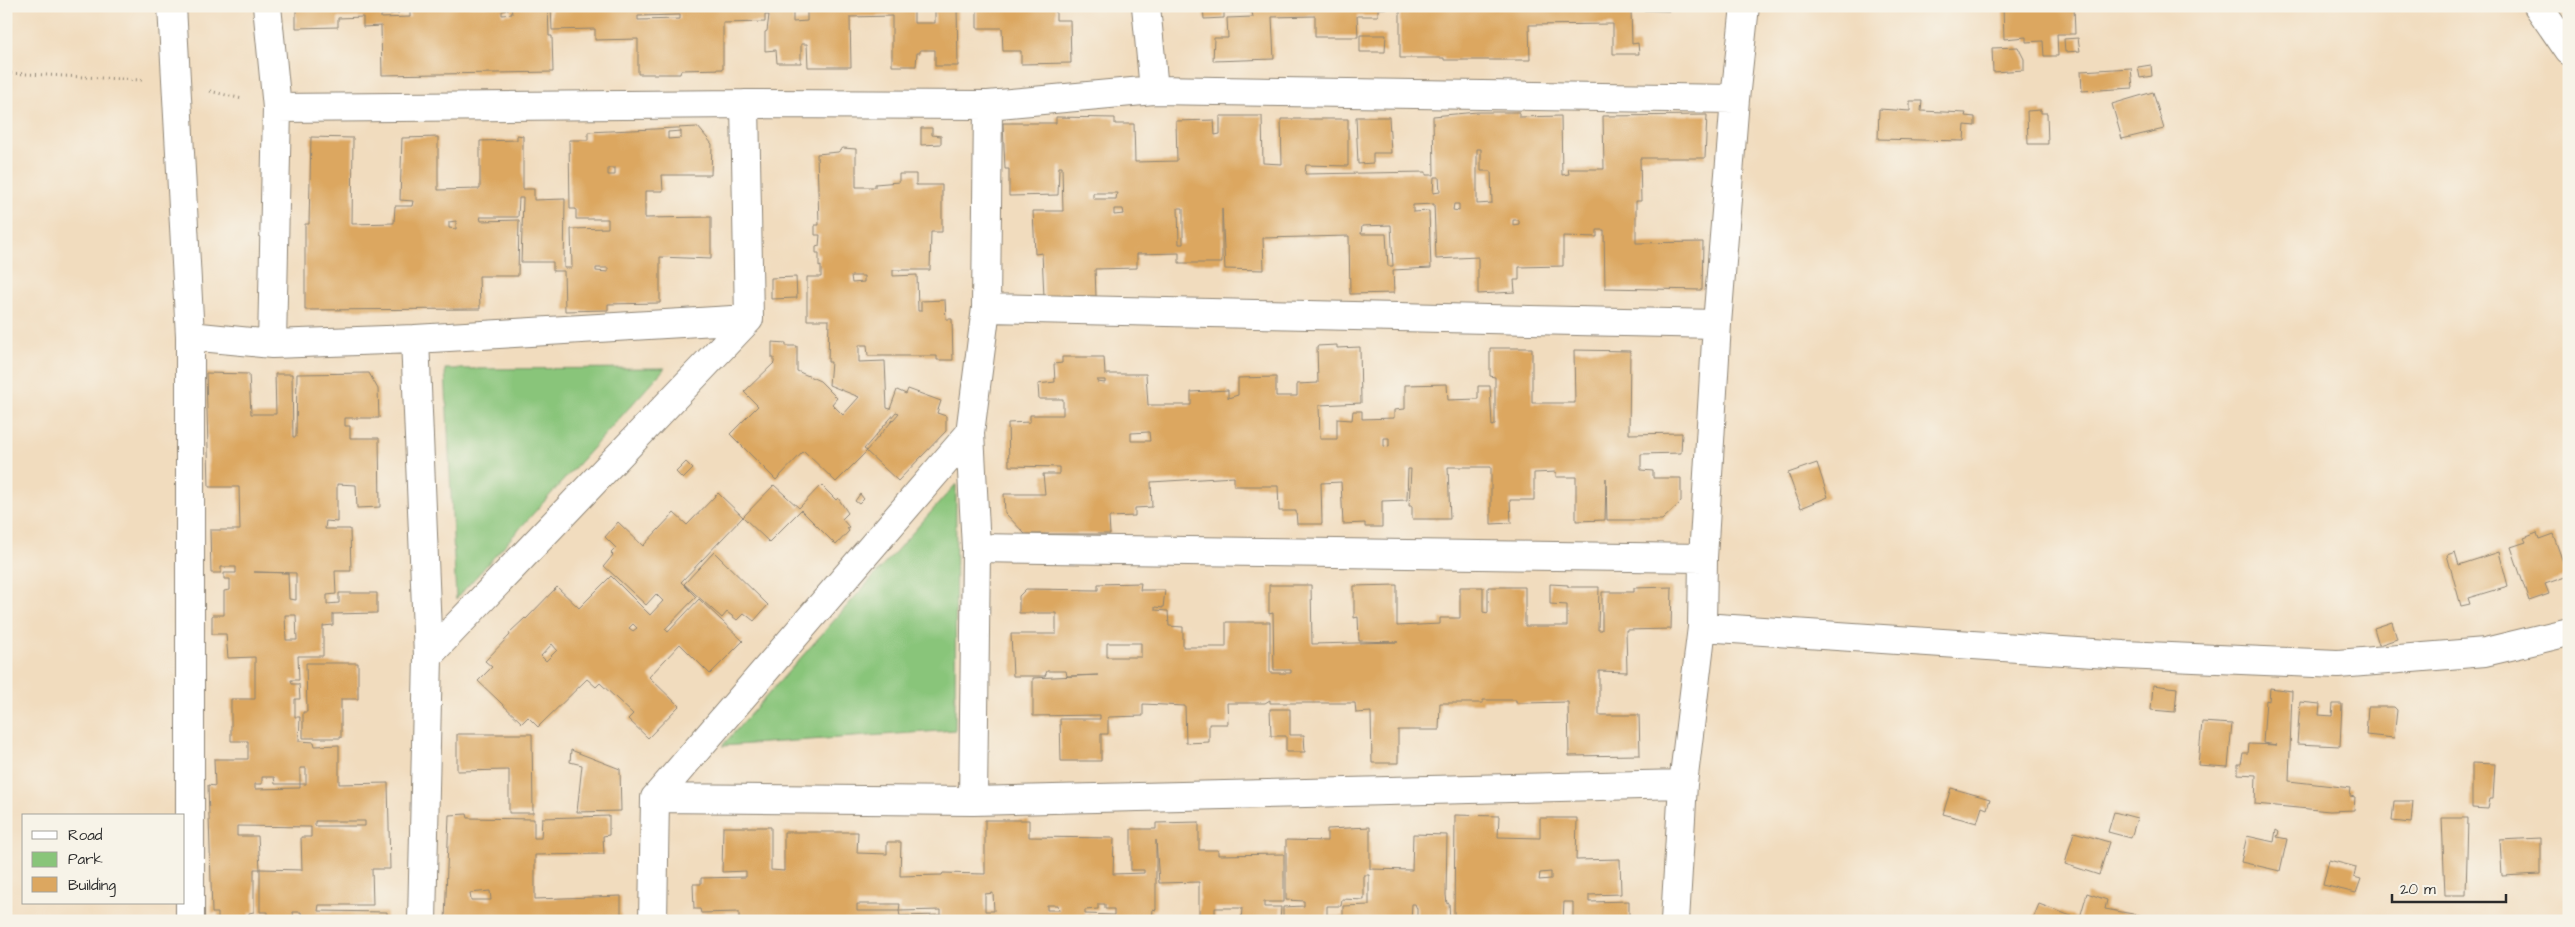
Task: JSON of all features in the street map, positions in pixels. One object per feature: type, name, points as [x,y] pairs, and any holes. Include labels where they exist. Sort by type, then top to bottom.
[{"type":"street","points":[[172,6],[190,336],[190,921]]},
{"type":"street","points":[[267,6],[277,108],[272,344]]},
{"type":"street","points":[[1146,6],[1154,90]]},
{"type":"street","points":[[1675,921],[1683,784],[1702,628],[1703,558],[1718,324],[1735,99],[1745,6]]},
{"type":"street","points":[[2538,6],[2569,51]]},
{"type":"street","points":[[277,108],[746,104],[988,105],[1154,90],[1735,99]]},
{"type":"street","points":[[428,656],[749,319],[746,104]]},
{"type":"street","points":[[973,801],[976,548],[970,434],[986,308],[988,105]]},
{"type":"street","points":[[986,308],[1718,324]]},
{"type":"street","points":[[190,336],[272,344],[749,319]]},
{"type":"street","points":[[415,338],[428,656],[422,921]]},
{"type":"street","points":[[653,921],[655,798],[970,434]]},
{"type":"street","points":[[976,548],[1703,558]]},
{"type":"street","points":[[1702,628],[2123,655],[2338,664],[2485,652],[2569,632]]},
{"type":"street","points":[[655,798],[973,801],[1683,784]]},
{"type":"path","points":[[6,73],[176,82],[277,108]]},
{"type":"green space","points":[[665,368],[456,599],[445,369]]},
{"type":"green space","points":[[956,484],[955,730],[722,746]]},
{"type":"building","points":[[296,6],[404,6],[399,8],[399,13],[381,15],[381,18],[410,17],[410,6],[508,6],[508,10],[502,11],[502,15],[512,14],[511,6],[548,6],[549,36],[552,36],[553,72],[382,75],[381,26],[363,27],[363,17],[338,18],[338,27],[296,28]]},
{"type":"building","points":[[551,6],[793,6],[793,22],[807,21],[807,6],[914,6],[914,23],[935,23],[935,6],[957,6],[958,66],[935,66],[935,50],[920,50],[920,53],[917,53],[916,66],[892,66],[892,16],[850,17],[851,67],[808,67],[807,44],[801,44],[801,63],[777,63],[776,50],[765,51],[765,32],[767,31],[769,15],[765,15],[765,22],[723,23],[723,69],[681,70],[680,74],[638,74],[638,39],[595,40],[595,29],[552,30]],"holes":[[[680,15],[680,19],[638,20],[638,16]]]},
{"type":"building","points":[[977,6],[1056,6],[1056,20],[1070,20],[1071,63],[1021,64],[1021,51],[1003,51],[1002,28],[977,28]]},
{"type":"building","points":[[1203,6],[1393,6],[1393,8],[1378,9],[1378,16],[1357,16],[1358,37],[1315,37],[1315,16],[1272,17],[1274,59],[1213,61],[1214,38],[1228,38],[1227,18],[1253,17],[1252,12],[1224,12],[1224,18],[1204,19]]},
{"type":"building","points":[[1400,6],[1669,6],[1669,11],[1631,10],[1632,44],[1638,43],[1639,54],[1613,54],[1613,24],[1529,25],[1530,60],[1444,60],[1444,58],[1400,58]]},
{"type":"building","points":[[2003,6],[2074,6],[2075,34],[2057,34],[2058,56],[2044,56],[2043,41],[2026,42],[2026,37],[2004,39]]},
{"type":"building","points":[[1360,35],[1386,35],[1385,52],[1360,52]]},
{"type":"building","points":[[2078,38],[2080,51],[2065,52],[2064,39]]},
{"type":"building","points":[[2018,47],[2024,59],[2024,70],[1993,72],[1992,48]]},
{"type":"building","points":[[2151,65],[2152,76],[2140,78],[2138,67]]},
{"type":"building","points":[[2131,68],[2133,88],[2082,91],[2081,71]]},
{"type":"building","points":[[2153,92],[2164,129],[2122,139],[2112,104]]},
{"type":"building","points":[[1910,101],[1922,101],[1921,111],[1966,113],[1965,116],[1975,117],[1975,126],[1965,125],[1964,141],[1878,139],[1879,109],[1910,111]]},
{"type":"building","points":[[2041,110],[2041,113],[2047,113],[2048,144],[2028,144],[2027,111]]},
{"type":"building","points":[[1477,112],[1519,112],[1519,117],[1561,116],[1562,175],[1569,174],[1568,169],[1604,169],[1603,116],[1707,115],[1705,158],[1640,158],[1641,201],[1636,201],[1636,243],[1703,242],[1702,290],[1605,288],[1604,230],[1597,230],[1597,237],[1563,236],[1563,266],[1519,267],[1519,280],[1514,280],[1515,292],[1478,294],[1478,257],[1436,259],[1434,204],[1413,205],[1413,212],[1429,211],[1431,268],[1393,270],[1394,293],[1350,294],[1349,236],[1263,238],[1264,270],[1225,269],[1222,208],[1222,263],[1179,263],[1179,253],[1137,254],[1137,268],[1095,269],[1096,296],[1044,297],[1042,253],[1035,254],[1033,211],[1063,211],[1062,167],[1059,167],[1058,195],[1009,196],[1009,169],[1005,169],[1003,123],[1056,123],[1056,117],[1115,118],[1115,124],[1134,124],[1135,162],[1177,161],[1176,121],[1214,120],[1215,135],[1220,134],[1220,116],[1262,116],[1263,163],[1282,164],[1281,119],[1348,119],[1348,166],[1306,165],[1305,174],[1426,172],[1426,175],[1434,175],[1433,116]],"holes":[[[1477,149],[1481,149],[1481,171],[1491,171],[1492,203],[1477,204]],[[1434,177],[1439,177],[1440,192],[1433,193]],[[1093,193],[1117,193],[1116,199],[1093,199]],[[1454,204],[1459,204],[1459,211],[1453,210]],[[1178,208],[1183,208],[1183,244],[1179,244]],[[1114,209],[1123,209],[1124,214],[1114,215]],[[1513,220],[1519,220],[1519,224],[1513,225]],[[1391,225],[1393,266],[1388,266],[1386,234],[1361,234],[1362,226]]]},
{"type":"building","points":[[1356,117],[1389,117],[1391,153],[1373,153],[1373,163],[1358,164]]},
{"type":"building","points":[[698,127],[712,144],[711,175],[662,175],[663,191],[645,191],[645,218],[711,217],[711,259],[660,257],[660,303],[608,304],[608,310],[565,311],[564,271],[553,271],[553,262],[521,262],[523,198],[519,198],[518,217],[480,217],[481,221],[519,220],[518,276],[479,276],[480,309],[305,310],[305,224],[309,224],[311,137],[353,138],[352,224],[394,223],[395,206],[412,206],[413,201],[400,200],[402,138],[438,137],[438,190],[480,189],[480,141],[517,140],[517,135],[523,136],[523,189],[534,189],[534,200],[565,199],[564,268],[572,268],[571,229],[608,228],[608,219],[576,219],[576,209],[570,209],[569,140],[588,140],[588,132]],"holes":[[[681,131],[681,138],[668,139],[668,132]],[[608,168],[615,168],[615,175],[608,175]],[[456,221],[456,229],[449,228],[449,222]],[[596,268],[608,268],[608,272],[596,271]]]},
{"type":"building","points":[[921,128],[932,128],[932,135],[941,136],[941,144],[921,145]]},
{"type":"building","points":[[843,148],[856,149],[856,187],[875,187],[875,184],[899,182],[899,174],[916,174],[916,185],[942,185],[942,232],[931,232],[930,270],[893,270],[893,276],[917,275],[918,311],[921,311],[921,301],[945,300],[946,319],[952,319],[953,360],[937,360],[937,356],[868,356],[867,345],[859,345],[859,362],[885,361],[887,408],[890,409],[897,390],[906,394],[908,389],[941,401],[937,413],[946,416],[946,431],[898,481],[867,451],[836,482],[804,451],[776,480],[730,434],[758,406],[744,392],[774,363],[774,358],[772,358],[772,342],[786,343],[786,346],[797,346],[797,371],[820,381],[837,398],[832,404],[843,415],[859,397],[829,385],[831,362],[828,362],[829,320],[807,320],[807,277],[821,277],[819,253],[816,253],[820,235],[815,235],[815,225],[819,225],[817,154],[838,152]],"holes":[[[851,276],[864,276],[864,282],[852,283]],[[896,412],[899,413],[866,451],[864,449]]]},
{"type":"building","points":[[796,277],[797,298],[771,299],[771,278]]},
{"type":"building","points":[[1337,345],[1337,348],[1360,347],[1361,403],[1319,405],[1320,439],[1337,439],[1337,419],[1352,420],[1353,411],[1362,411],[1362,419],[1394,418],[1394,410],[1405,409],[1405,385],[1447,384],[1448,400],[1478,399],[1478,386],[1490,386],[1492,426],[1495,425],[1495,377],[1490,376],[1490,348],[1532,348],[1532,403],[1575,403],[1574,350],[1630,351],[1629,434],[1682,433],[1681,453],[1641,454],[1641,470],[1653,471],[1653,478],[1681,478],[1681,502],[1662,520],[1607,520],[1606,478],[1605,520],[1576,521],[1576,477],[1556,477],[1556,472],[1534,473],[1534,500],[1510,500],[1511,523],[1491,524],[1491,467],[1448,467],[1450,519],[1412,519],[1412,506],[1409,506],[1411,469],[1408,469],[1407,500],[1382,501],[1382,527],[1365,527],[1365,523],[1343,524],[1341,482],[1321,483],[1322,524],[1297,524],[1296,511],[1279,511],[1278,486],[1234,486],[1234,477],[1151,482],[1152,507],[1135,508],[1135,516],[1109,517],[1110,534],[1025,534],[1005,513],[1004,494],[1045,494],[1043,474],[1059,474],[1059,467],[1009,466],[1008,423],[1030,422],[1030,415],[1063,415],[1063,399],[1039,399],[1038,384],[1055,382],[1054,364],[1062,363],[1062,357],[1104,357],[1105,374],[1146,374],[1148,405],[1191,405],[1191,392],[1228,390],[1228,398],[1238,395],[1238,378],[1276,377],[1276,396],[1297,396],[1297,384],[1318,383],[1317,346]],"holes":[[[1097,380],[1105,380],[1105,383],[1097,382]],[[1149,432],[1150,441],[1131,441],[1131,433]],[[1384,438],[1389,438],[1389,447],[1384,446]]]},
{"type":"building","points":[[206,373],[249,374],[251,414],[276,414],[275,374],[292,374],[293,437],[296,437],[297,374],[369,373],[378,389],[379,418],[345,418],[345,426],[350,426],[350,438],[379,438],[380,507],[357,508],[356,485],[337,484],[337,522],[326,521],[325,529],[350,529],[351,571],[335,571],[336,594],[327,595],[327,604],[339,603],[339,593],[377,593],[377,613],[333,614],[333,625],[323,626],[323,656],[298,656],[299,680],[291,680],[292,684],[299,684],[300,699],[295,699],[295,717],[300,717],[299,741],[314,742],[315,746],[339,745],[339,784],[388,783],[390,869],[372,869],[373,905],[319,905],[318,911],[387,912],[387,921],[302,921],[301,912],[293,912],[294,921],[268,921],[268,912],[260,912],[260,869],[254,869],[254,912],[249,913],[249,921],[218,921],[218,913],[212,913],[208,785],[215,786],[214,759],[248,759],[248,741],[231,741],[231,699],[255,699],[255,657],[228,658],[226,634],[212,634],[212,615],[224,615],[224,591],[230,590],[230,579],[224,579],[224,573],[236,573],[236,567],[221,567],[221,573],[211,573],[210,530],[240,530],[239,487],[209,487]],"holes":[[[254,572],[296,573],[296,600],[289,599],[288,573]],[[285,615],[296,615],[297,640],[286,640]],[[300,768],[306,768],[306,784],[300,784]],[[262,777],[274,777],[275,784],[300,784],[300,788],[255,789],[255,784],[262,784]],[[315,821],[365,821],[365,826],[315,826]],[[237,826],[311,827],[311,837],[301,837],[302,870],[260,869],[258,836],[237,836]]]},
{"type":"building","points":[[686,462],[693,469],[683,479],[676,472]]},
{"type":"building","points":[[1817,463],[1828,497],[1801,508],[1788,473]]},
{"type":"building","points":[[774,485],[799,508],[821,485],[836,500],[838,498],[848,513],[842,519],[849,527],[847,528],[849,531],[836,545],[801,510],[769,542],[743,517]]},
{"type":"building","points":[[718,493],[743,517],[681,582],[696,597],[665,629],[668,632],[699,599],[743,641],[710,674],[680,644],[649,677],[679,706],[648,738],[628,719],[633,714],[600,683],[596,687],[587,679],[538,727],[528,717],[522,723],[478,681],[492,667],[485,661],[510,635],[509,633],[526,619],[557,587],[579,608],[611,576],[650,615],[663,601],[656,594],[646,605],[604,566],[616,548],[605,537],[618,522],[643,546],[674,513],[687,525]],"holes":[[[633,624],[637,628],[633,631],[629,628]],[[552,644],[557,650],[546,661],[541,656]]]},
{"type":"building","points":[[860,494],[864,499],[859,504],[855,501]]},
{"type":"building","points":[[2537,533],[2539,539],[2553,534],[2568,576],[2545,584],[2549,594],[2529,601],[2511,547],[2526,542],[2524,538]]},
{"type":"building","points":[[714,552],[768,605],[754,621],[744,613],[737,620],[727,612],[722,618],[684,584]]},
{"type":"building","points":[[2455,552],[2459,565],[2499,552],[2508,586],[2468,598],[2470,604],[2461,606],[2447,555]]},
{"type":"building","points":[[1141,583],[1140,590],[1165,590],[1163,608],[1155,607],[1155,610],[1168,611],[1169,626],[1183,627],[1183,647],[1226,647],[1226,622],[1270,622],[1270,673],[1291,673],[1291,670],[1274,670],[1273,613],[1269,614],[1269,585],[1311,585],[1312,644],[1398,642],[1359,641],[1358,617],[1354,618],[1354,586],[1397,585],[1397,626],[1440,624],[1440,618],[1460,618],[1460,587],[1483,587],[1483,612],[1488,613],[1488,587],[1525,587],[1525,626],[1567,626],[1567,605],[1550,604],[1550,584],[1568,585],[1568,587],[1599,587],[1598,630],[1602,630],[1602,592],[1634,592],[1634,588],[1672,587],[1671,629],[1626,630],[1627,672],[1599,671],[1599,715],[1639,715],[1640,755],[1569,756],[1568,702],[1516,703],[1516,700],[1483,700],[1483,703],[1440,703],[1439,730],[1398,730],[1398,763],[1372,763],[1371,712],[1356,713],[1355,703],[1270,703],[1270,700],[1265,703],[1227,703],[1228,724],[1209,724],[1209,742],[1186,743],[1185,706],[1143,704],[1143,716],[1108,717],[1108,734],[1101,734],[1101,761],[1061,761],[1060,719],[1100,719],[1100,715],[1033,716],[1033,678],[1099,675],[1067,676],[1066,671],[1047,671],[1045,676],[1013,676],[1011,634],[1056,634],[1056,613],[1019,613],[1019,596],[1026,589],[1098,590],[1098,584]],"holes":[[[1107,643],[1141,643],[1141,657],[1107,657]]]},
{"type":"building","points":[[2392,622],[2397,639],[2379,645],[2374,628]]},
{"type":"building","points":[[306,663],[358,663],[358,699],[341,699],[341,738],[303,738],[303,712],[307,712]]},
{"type":"building","points":[[2153,685],[2177,688],[2175,712],[2151,710]]},
{"type":"building","points":[[2270,688],[2292,691],[2289,781],[2351,788],[2350,796],[2355,797],[2354,810],[2330,811],[2255,804],[2256,775],[2238,774],[2238,764],[2241,764],[2243,753],[2248,753],[2249,744],[2277,745],[2263,743],[2266,700],[2269,701]]},
{"type":"building","points":[[2300,702],[2320,704],[2319,715],[2332,716],[2333,704],[2342,704],[2340,746],[2297,744]]},
{"type":"building","points":[[2368,707],[2394,707],[2397,710],[2394,738],[2366,735]]},
{"type":"building","points":[[1270,709],[1290,709],[1290,735],[1304,735],[1305,752],[1286,752],[1286,736],[1271,736]]},
{"type":"building","points":[[2202,722],[2232,724],[2228,767],[2198,765]]},
{"type":"building","points":[[457,734],[532,734],[533,813],[509,813],[509,770],[457,771]]},
{"type":"building","points":[[571,750],[620,769],[621,811],[577,812],[582,765],[570,762]]},
{"type":"building","points":[[2472,763],[2495,764],[2493,799],[2490,799],[2488,809],[2472,808]]},
{"type":"building","points":[[1951,788],[1990,799],[1987,809],[1982,807],[1977,823],[1943,814]]},
{"type":"building","points":[[2394,801],[2413,801],[2411,823],[2392,821]]},
{"type":"building","points":[[2114,812],[2137,818],[2131,838],[2108,832]]},
{"type":"building","points":[[467,814],[468,818],[534,819],[534,838],[541,838],[542,818],[609,816],[609,835],[603,836],[604,854],[535,855],[535,899],[621,896],[621,921],[445,921],[449,815]],"holes":[[[490,891],[491,900],[471,900],[470,893]]]},
{"type":"building","points":[[1455,815],[1499,816],[1498,837],[1540,838],[1540,818],[1577,818],[1576,860],[1620,859],[1621,894],[1589,895],[1589,902],[1629,901],[1629,921],[1573,921],[1573,902],[1564,902],[1563,921],[1459,921],[1459,917],[1454,917]],"holes":[[[1551,872],[1551,879],[1539,880],[1540,873]]]},
{"type":"building","points":[[2442,818],[2468,818],[2466,895],[2445,895]]},
{"type":"building","points":[[985,820],[1029,820],[1029,837],[1114,838],[1113,874],[1144,873],[1144,870],[1131,870],[1131,829],[1156,829],[1156,823],[1199,822],[1199,850],[1218,850],[1218,855],[1284,854],[1284,902],[1264,902],[1264,907],[1281,907],[1280,921],[1241,921],[1242,908],[1215,908],[1215,918],[1218,918],[1218,921],[1163,921],[1163,917],[1199,918],[1199,882],[1159,883],[1156,840],[1156,910],[1153,909],[1152,921],[739,921],[739,912],[701,913],[700,909],[694,909],[693,884],[701,884],[701,878],[746,877],[746,871],[722,872],[723,827],[771,827],[771,870],[784,871],[784,832],[858,832],[857,853],[887,854],[887,842],[901,842],[900,876],[942,875],[943,873],[985,874]],"holes":[[[993,893],[994,911],[985,911],[985,894]],[[857,904],[900,904],[899,911],[857,911]],[[1098,904],[1105,904],[1105,909],[1114,909],[1114,915],[1085,914],[1085,910],[1098,909]],[[1047,905],[1058,905],[1059,910],[1047,910]],[[941,910],[941,915],[900,916],[899,911]]]},
{"type":"building","points":[[1370,827],[1370,869],[1412,870],[1413,834],[1447,835],[1446,895],[1447,904],[1449,903],[1450,921],[1417,921],[1417,909],[1415,904],[1412,904],[1411,921],[1330,921],[1330,916],[1343,916],[1343,906],[1369,905],[1369,875],[1364,875],[1364,900],[1342,899],[1341,906],[1327,906],[1327,921],[1283,921],[1283,907],[1304,906],[1304,901],[1286,900],[1286,840],[1327,841],[1327,829]]},
{"type":"building","points":[[2276,830],[2279,832],[2277,837],[2287,839],[2280,871],[2241,862],[2247,836],[2274,842]]},
{"type":"building","points":[[2074,832],[2109,842],[2099,875],[2065,864]]},
{"type":"building","points":[[2541,838],[2541,874],[2502,876],[2500,840]]},
{"type":"building","points":[[2329,860],[2356,867],[2354,877],[2361,879],[2356,893],[2323,885]]},
{"type":"building","points":[[2087,893],[2107,900],[2105,909],[2144,916],[2143,921],[2079,921]]},
{"type":"building","points":[[2039,904],[2079,919],[2078,921],[2032,921]]}]
